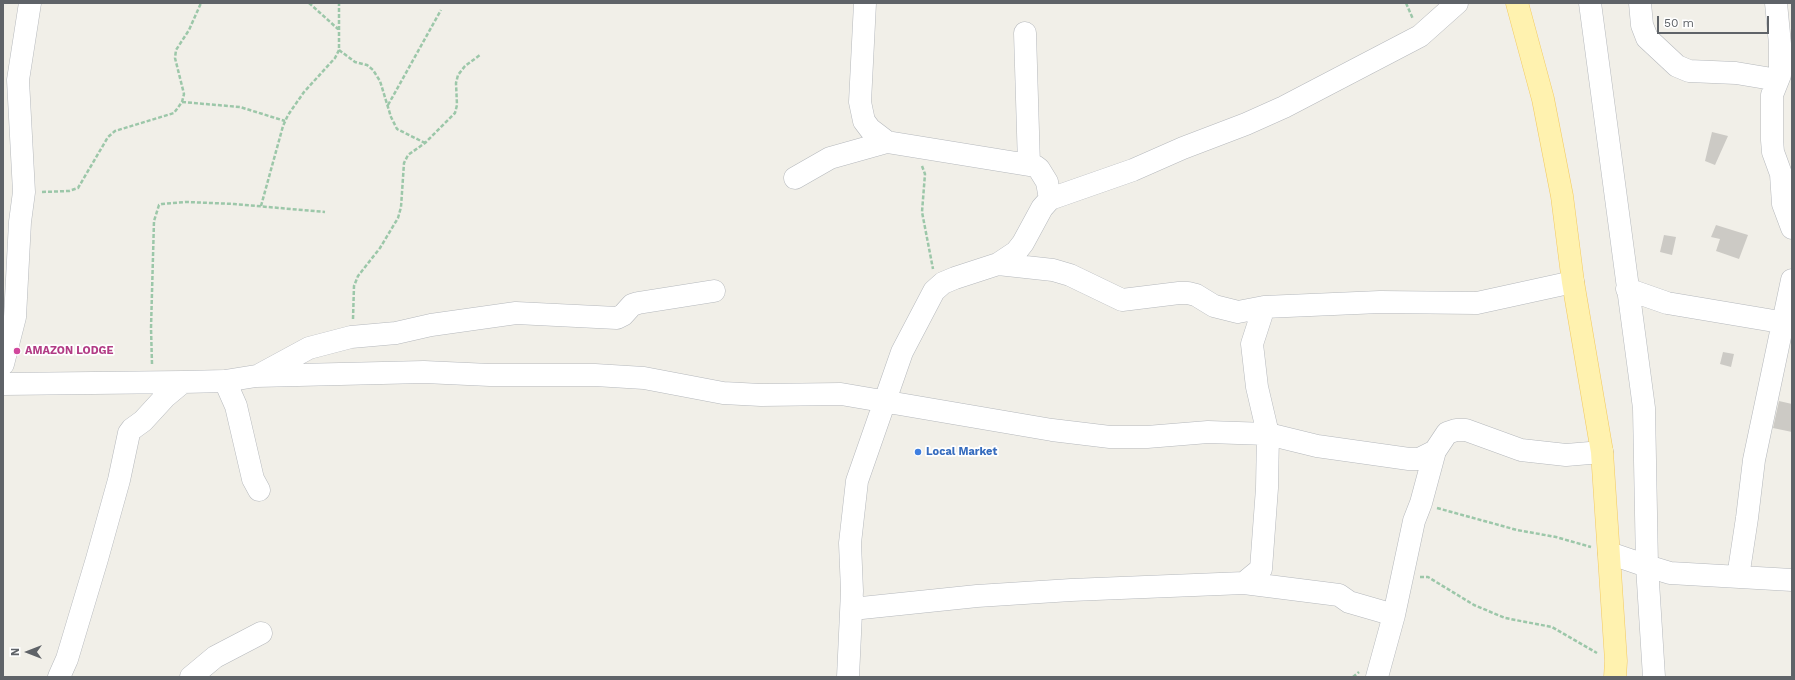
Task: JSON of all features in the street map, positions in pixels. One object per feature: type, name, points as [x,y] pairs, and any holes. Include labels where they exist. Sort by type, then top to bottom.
[{"type":"main road","points":[[1517,3],[1543,99],[1562,196],[1573,282],[1602,452],[1615,671]]},
{"type":"street","points":[[3,364],[15,317],[20,222],[24,192],[18,80],[30,3]]},
{"type":"street","points":[[864,3],[860,102],[864,120],[870,129],[896,143],[1029,165],[1039,169],[1047,182],[1050,199]]},
{"type":"street","points":[[848,677],[852,609],[850,543],[857,481],[902,352],[937,289],[943,283],[955,278],[998,264],[1016,252],[1023,243],[1042,208],[1050,199],[1133,170],[1284,107],[1420,36],[1457,3]]},
{"type":"street","points":[[1590,3],[1644,408],[1647,566],[1654,677]]},
{"type":"street","points":[[1640,3],[1642,25],[1647,38],[1677,66],[1689,71],[1736,73],[1778,80]]},
{"type":"street","points":[[1776,3],[1780,44],[1778,80],[1772,95],[1772,140],[1773,152],[1781,174],[1783,204],[1792,228]]},
{"type":"street","points":[[1025,33],[1029,165]]},
{"type":"street","points":[[795,178],[830,158],[896,143]]},
{"type":"street","points":[[998,264],[1053,270],[1070,275],[1122,300],[1179,292],[1196,295],[1214,306],[1238,312],[1264,307],[1380,302],[1477,303],[1573,282]]},
{"type":"street","points":[[1738,577],[1754,460],[1787,323],[1792,280]]},
{"type":"street","points":[[1628,289],[1667,303],[1787,323]]},
{"type":"street","points":[[256,376],[309,348],[351,337],[396,333],[430,325],[516,313],[617,318],[623,315],[632,305],[638,303],[714,291]]},
{"type":"street","points":[[1244,583],[1261,569],[1267,488],[1268,434],[1257,387],[1252,344],[1264,307]]},
{"type":"street","points":[[3,384],[225,381],[256,376],[424,372],[595,375],[644,378],[723,393],[761,395],[841,394],[1052,430],[1110,437],[1147,437],[1208,432],[1268,434],[1317,446],[1409,459],[1419,458],[1434,451]]},
{"type":"street","points":[[225,381],[236,406],[253,479],[259,490]]},
{"type":"street","points":[[59,677],[67,659],[97,559],[119,480],[129,433],[143,421],[165,397],[183,382]]},
{"type":"street","points":[[1377,677],[1394,615],[1414,522],[1421,503],[1434,451],[1447,432],[1466,430],[1528,451],[1566,455],[1602,452]]},
{"type":"street","points":[[1609,553],[1647,566],[1676,573],[1792,580]]},
{"type":"street","points":[[852,609],[977,596],[1071,590],[1244,583],[1339,595],[1349,602],[1394,615]]},
{"type":"street","points":[[191,677],[215,657],[261,633]]},
{"type":"path","points":[[24,192],[69,191],[78,188],[108,137],[115,131],[174,113],[182,102],[184,94],[175,58],[176,50],[188,30],[201,3]]},
{"type":"path","points":[[309,3],[338,29]]},
{"type":"path","points":[[261,206],[285,120],[304,92],[335,58],[339,50],[339,3]]},
{"type":"path","points":[[388,105],[441,10]]},
{"type":"path","points":[[339,50],[356,62],[367,65],[373,70],[380,81],[397,129],[425,143]]},
{"type":"path","points":[[351,337],[354,286],[358,276],[380,248],[398,218],[401,207],[404,163],[408,156],[425,143],[455,113],[457,105],[456,83],[458,75],[465,66],[480,55]]},
{"type":"path","points":[[182,102],[240,107],[285,120]]},
{"type":"path","points":[[896,143],[920,162],[925,174],[922,212],[937,289]]},
{"type":"path","points":[[153,383],[151,328],[154,221],[157,209],[162,204],[186,202],[261,206],[325,212]]},
{"type":"path","points":[[1421,503],[1516,530],[1556,537],[1609,553]]},
{"type":"path","points":[[1402,575],[1428,577],[1474,605],[1505,618],[1552,627],[1573,638],[1615,671]]},
{"type":"building","points":[[1712,132],[1728,136],[1715,165],[1705,161]]},
{"type":"building","points":[[1716,225],[1748,235],[1739,259],[1716,251],[1720,239],[1711,237]]},
{"type":"building","points":[[1664,235],[1676,237],[1672,255],[1660,252]]},
{"type":"building","points":[[1723,352],[1734,354],[1731,367],[1720,364]]},
{"type":"building","points":[[1779,401],[1792,404],[1792,432],[1773,428]]},
{"type":"place","name":"AMAZON LODGE","points":[[17,351]]},
{"type":"place","name":"Local Market","points":[[918,452]]}]
